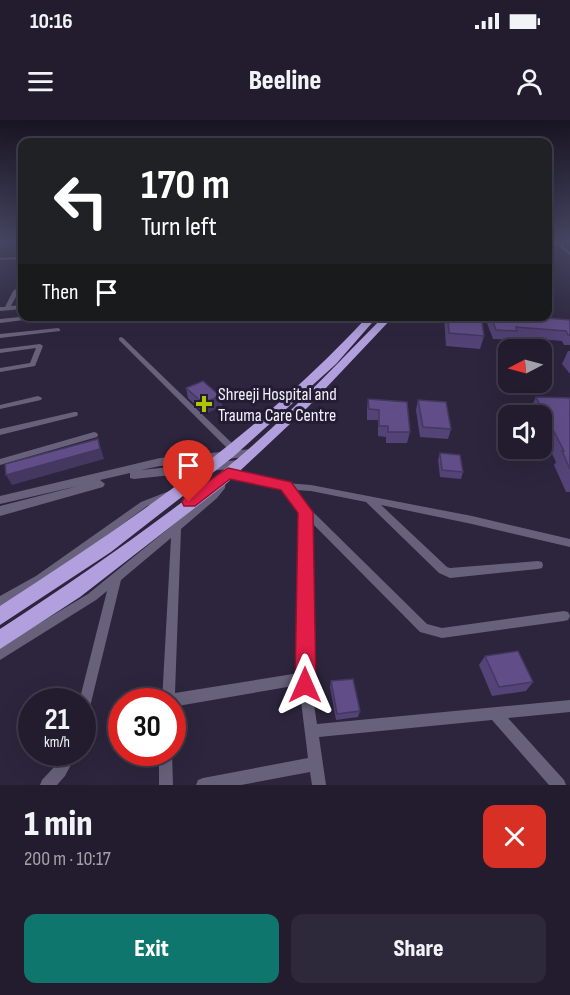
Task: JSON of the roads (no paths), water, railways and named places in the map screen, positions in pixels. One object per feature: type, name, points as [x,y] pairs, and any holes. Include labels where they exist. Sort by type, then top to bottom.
[{"type":"highway","points":[[0,640],[74,591],[230,464],[332,362],[369,321]]},
{"type":"highway","points":[[0,616],[105,547],[212,466],[230,464],[251,453],[304,404],[385,321]]},
{"type":"street","points":[[4,308],[16,291]]},
{"type":"street","points":[[0,321],[18,319]]},
{"type":"street","points":[[0,336],[58,330]]},
{"type":"street","points":[[121,339],[230,464]]},
{"type":"street","points":[[0,351],[40,346],[33,365],[0,370]]},
{"type":"street","points":[[0,407],[38,398]]},
{"type":"street","points":[[0,432],[74,414]]},
{"type":"street","points":[[0,462],[94,435]]},
{"type":"street","points":[[0,500],[160,462],[230,464],[286,486],[311,488],[368,499],[570,543]]},
{"type":"street","points":[[0,654],[92,597],[176,528],[221,488],[230,464]]},
{"type":"street","points":[[0,511],[117,478],[212,466]]},
{"type":"street","points":[[286,486],[305,512],[305,678],[319,785]]},
{"type":"street","points":[[300,504],[311,488]]},
{"type":"street","points":[[0,602],[40,579],[144,504],[180,490]]},
{"type":"street","points":[[368,499],[443,570],[450,573],[538,565]]},
{"type":"street","points":[[300,504],[424,628],[442,633],[564,616]]},
{"type":"street","points":[[169,688],[176,528]]},
{"type":"street","points":[[88,688],[116,577]]},
{"type":"street","points":[[186,698],[305,678]]},
{"type":"street","points":[[311,731],[570,706]]},
{"type":"street","points":[[494,713],[560,785]]},
{"type":"street","points":[[202,785],[315,764]]},
{"type":"street","points":[[47,785],[63,766]]},
{"type":"street","points":[[166,766],[166,785]]},
{"type":"place","name":"Shreeji Hospital and Trauma Care Centre","points":[[204,404]]}]
